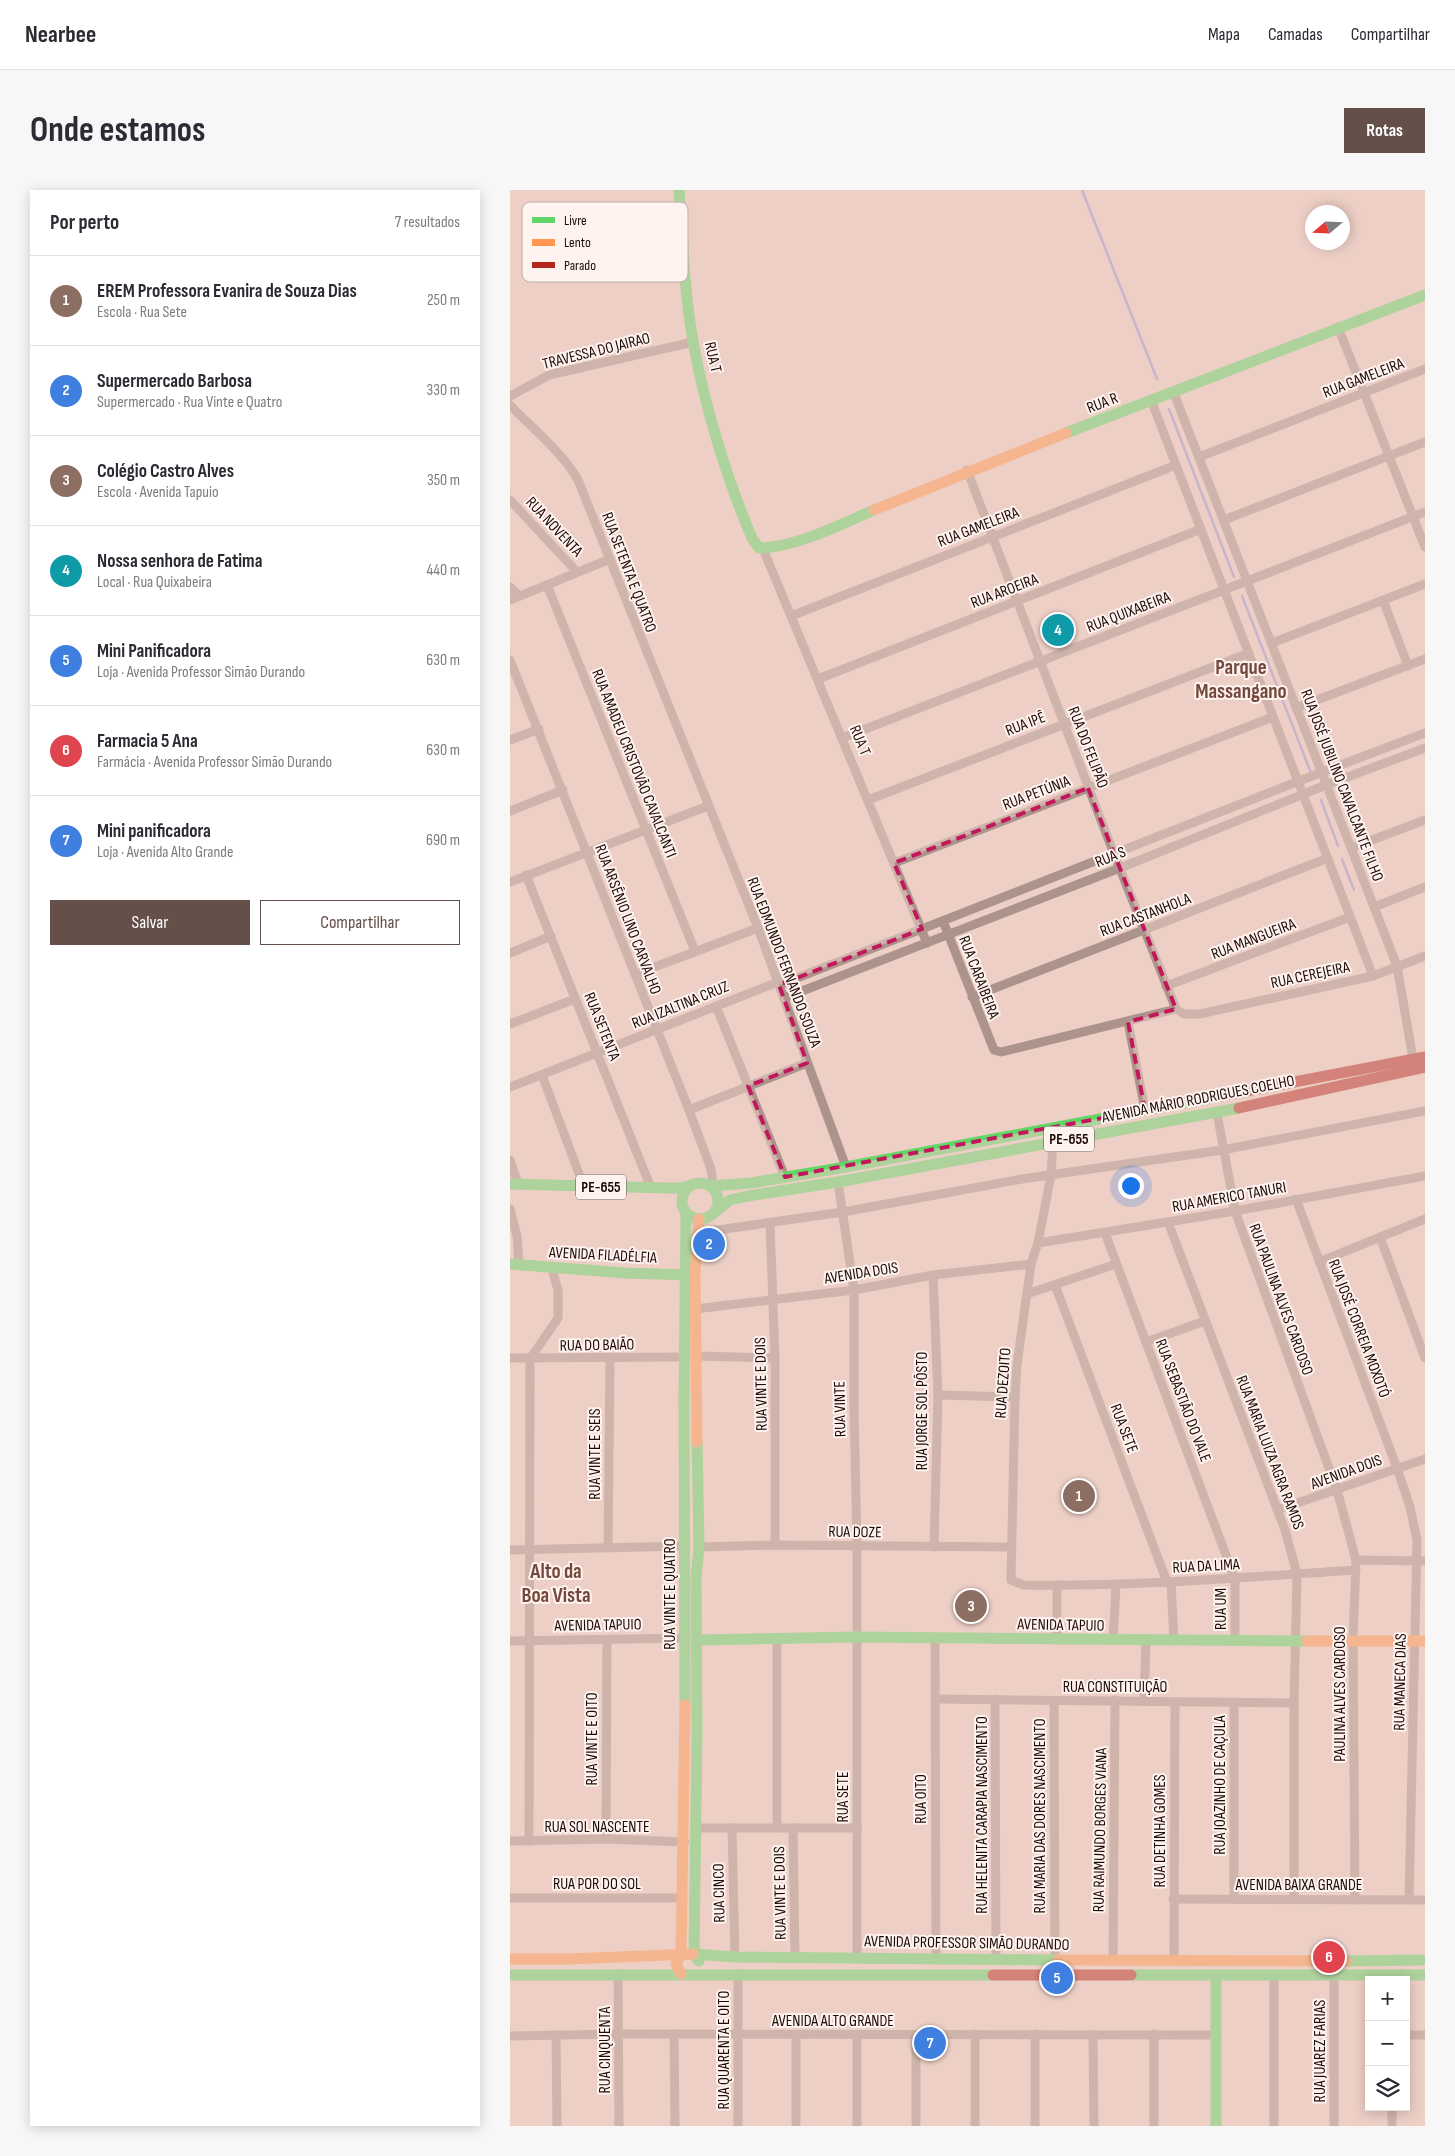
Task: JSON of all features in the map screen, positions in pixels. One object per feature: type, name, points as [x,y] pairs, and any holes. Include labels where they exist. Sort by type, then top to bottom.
[{"type":"street","name":"RUA T","points":[[686,282],[693,342],[715,426],[752,540],[757,546],[764,549],[927,944]]},
{"type":"street","name":"RUA R","points":[[764,549],[792,542],[967,470],[1425,295]]},
{"type":"street","points":[[1338,327],[1425,547]]},
{"type":"street","name":"TRAVESSA DO JAIRAO","points":[[510,396],[549,375],[693,342]]},
{"type":"street","name":"RUA GAMELEIRA","points":[[1199,456],[1425,369]]},
{"type":"street","name":"RUA JOSÉ JUBILINO CAVALCANTE FILHO","points":[[1173,391],[1397,966],[1413,1059]]},
{"type":"street","points":[[1152,400],[1373,976]]},
{"type":"street","name":"RUA SETENTA E QUATRO","points":[[510,405],[571,468],[610,559],[693,769]]},
{"type":"street","points":[[1224,520],[1425,442]]},
{"type":"street","name":"RUA GAMELEIRA","points":[[791,616],[1176,464]]},
{"type":"street","name":"RUA DO FELIPÃO","points":[[967,470],[1088,788],[1176,1009]]},
{"type":"street","name":"RUA NOVENTA","points":[[510,500],[577,572]]},
{"type":"street","name":"RUA QUIXABEIRA","points":[[842,738],[1425,512]]},
{"type":"street","name":"RUA AROEIRA","points":[[818,679],[1201,529]]},
{"type":"street","points":[[510,587],[514,598],[610,559]]},
{"type":"street","points":[[1272,643],[1425,584]]},
{"type":"street","name":"RUA AMADEU CRISTOVÃO CAVALCANTI","points":[[547,586],[695,951]]},
{"type":"street","points":[[1383,600],[1408,666]]},
{"type":"street","name":"RUA IPÊ","points":[[868,800],[1249,653]]},
{"type":"street","points":[[1296,708],[1425,659]]},
{"type":"street","name":"RUA ARSÊNIO LINO CARVALHO","points":[[511,666],[539,729],[689,1110],[711,1169],[713,1187]]},
{"type":"street","name":"RUA PETÚNIA","points":[[894,863],[1274,717]]},
{"type":"street","points":[[510,740],[539,729]]},
{"type":"street","name":"RUA S","points":[[922,929],[1425,733]]},
{"type":"street","name":"RUA S","points":[[784,998],[948,936],[1303,794],[1425,748]]},
{"type":"street","name":"RUA EDMUNDO FERNANDO SOUZA","points":[[693,769],[758,928],[846,1167]]},
{"type":"street","points":[[510,811],[563,790]]},
{"type":"street","points":[[510,882],[708,806]]},
{"type":"street","points":[[1351,848],[1425,820]]},
{"type":"street","name":"RUA CASTANHOLA","points":[[972,997],[1328,858]]},
{"type":"street","name":"RUA SETENTA","points":[[526,875],[651,1188]]},
{"type":"street","points":[[1374,907],[1425,887]]},
{"type":"street","name":"RUA MANGUEIRA","points":[[1166,986],[1350,917]]},
{"type":"street","name":"RUA CARAIBEIRA","points":[[943,921],[990,1044],[994,1050],[1001,1052],[1128,1022]]},
{"type":"street","points":[[636,974],[758,928]]},
{"type":"street","name":"RUA IZALTINA CRUZ","points":[[510,1087],[716,1006],[922,929]]},
{"type":"street","points":[[510,953],[551,936]]},
{"type":"street","name":"RUA CEREJEIRA","points":[[1176,1009],[1184,1014],[1200,1014],[1373,976],[1425,956]]},
{"type":"street","points":[[510,1024],[575,998]]},
{"type":"street","points":[[716,1006],[785,1177]]},
{"type":"street","points":[[1145,1110],[1128,1022],[1176,1009]]},
{"type":"street","name":"AVENIDA MÁRIO RODRIGUES COELHO","points":[[713,1187],[846,1167],[1425,1057]]},
{"type":"street","points":[[689,1110],[807,1063]]},
{"type":"street","name":"AVENIDA MÁRIO RODRIGUES COELHO","points":[[715,1212],[724,1204],[738,1198],[838,1182],[1217,1113],[1425,1067]]},
{"type":"street","points":[[542,1075],[584,1187]]},
{"type":"street","points":[[697,1233],[843,1212],[1022,1179],[1222,1150],[1425,1111]]},
{"type":"street","name":"RUA PAULINA ALVES CARDOSO","points":[[1217,1113],[1222,1150],[1235,1211],[1337,1490]]},
{"type":"street","name":"RUA DEZOITO","points":[[1053,1142],[1051,1175],[1032,1264],[1014,1398],[1010,1576],[1013,1582],[1018,1584],[1057,1585]]},
{"type":"street","points":[[510,1160],[514,1184]]},
{"type":"street","name":"RUA AMERICO TANURI","points":[[1038,1243],[1235,1211],[1425,1176]]},
{"type":"street","name":"RUA VINTE","points":[[838,1182],[854,1290],[857,1546],[856,1636]]},
{"type":"street","name":"PE-655","points":[[514,1184],[682,1188],[702,1183],[713,1187]]},
{"type":"street","points":[[692,1185],[684,1194],[683,1206],[686,1212],[699,1219]]},
{"type":"street","points":[[713,1187],[718,1203],[715,1212]]},
{"type":"street","name":"RUA JOSÉ CORREIA MOXOTÓ","points":[[1296,1199],[1396,1468]]},
{"type":"street","points":[[510,1209],[517,1236],[515,1265]]},
{"type":"street","name":"RUA VINTE E QUATRO","points":[[686,1212],[699,1546],[691,1639]]},
{"type":"street","name":"PE-655","points":[[699,1219],[705,1219],[715,1212]]},
{"type":"street","name":"RUA VINTE E QUATRO","points":[[681,1974],[676,1964],[681,1955],[691,1656],[685,1546],[691,1357],[695,1309],[689,1275],[699,1219]]},
{"type":"street","points":[[1318,1262],[1425,1219]]},
{"type":"street","name":"RUA MARIA LUIZA AGRA RAMOS","points":[[1168,1222],[1277,1510],[1294,1558],[1297,1574],[1294,1702],[1294,1899]]},
{"type":"street","name":"RUA VINTE E DOIS","points":[[770,1223],[775,1358],[775,1545]]},
{"type":"street","name":"RUA SEBASTIÃO DO VALE","points":[[1105,1232],[1235,1578]]},
{"type":"street","points":[[1380,1237],[1425,1358]]},
{"type":"street","name":"AVENIDA DOIS","points":[[695,1309],[854,1290],[933,1275],[1032,1264]]},
{"type":"street","points":[[1028,1294],[1116,1264]]},
{"type":"street","name":"AVENIDA FILADÉLFIA","points":[[515,1265],[552,1269],[689,1275]]},
{"type":"street","points":[[529,1841],[530,1359],[558,1318],[558,1290],[552,1269]]},
{"type":"street","name":"RUA JORGE SOL PÔSTO","points":[[933,1275],[938,1395],[934,1546]]},
{"type":"street","name":"RUA SETE","points":[[1054,1285],[1169,1582],[1174,1641]]},
{"type":"street","points":[[1146,1342],[1205,1321]]},
{"type":"street","name":"RUA DO BAIÃO","points":[[510,1358],[775,1358]]},
{"type":"street","name":"RUA VINTE E SEIS","points":[[608,1548],[610,1359]]},
{"type":"street","points":[[938,1395],[1014,1398]]},
{"type":"street","name":"AVENIDA DOIS","points":[[1277,1510],[1425,1459]]},
{"type":"street","name":"RUA MANECA DIAS","points":[[1396,1468],[1413,1519],[1421,1561],[1420,1641],[1409,1900]]},
{"type":"street","name":"PAULINA ALVES CARDOSO","points":[[1337,1490],[1356,1565],[1353,1640],[1355,1900]]},
{"type":"street","points":[[510,1550],[685,1546]]},
{"type":"street","name":"RUA DOZE","points":[[699,1546],[1011,1547]]},
{"type":"street","name":"RUA DA LIMA","points":[[1057,1585],[1169,1582],[1297,1574],[1356,1565],[1421,1561]]},
{"type":"street","name":"RUA UM","points":[[1235,1578],[1235,1640]]},
{"type":"street","points":[[1112,1641],[1116,1584]]},
{"type":"street","points":[[1057,1585],[1057,1640]]},
{"type":"street","name":"RUA SETE","points":[[856,1636],[857,1957]]},
{"type":"street","name":"AVENIDA TAPUIO","points":[[510,1641],[856,1636],[1112,1641],[1420,1641]]},
{"type":"street","name":"RUA VINTE E DOIS","points":[[777,1638],[777,1828]]},
{"type":"street","name":"RUA OITO","points":[[935,1639],[936,1958]]},
{"type":"street","name":"RUA VINTE E OITO","points":[[606,1640],[606,1839]]},
{"type":"street","points":[[1144,1701],[1146,1641]]},
{"type":"street","name":"RUA VINTE E QUATRO","points":[[691,1656],[697,1828],[694,1955],[699,1965],[694,1974]]},
{"type":"street","name":"RUA CONSTITUIÇÃO","points":[[936,1699],[1294,1702]]},
{"type":"street","name":"RUA HELENITA CARAPIA NASCIMENTO","points":[[995,1699],[996,1960]]},
{"type":"street","name":"RUA RAIMUNDO BORGES VIANA","points":[[1112,1959],[1115,1700]]},
{"type":"street","name":"RUA MARIA DAS DORES NASCIMENTO","points":[[1054,1701],[1055,1961]]},
{"type":"street","name":"RUA DETINHA GOMES","points":[[1174,1960],[1175,1702]]},
{"type":"street","name":"RUA JOAZINHO DE CAÇULA","points":[[1234,1702],[1234,1899]]},
{"type":"street","points":[[697,1828],[857,1828]]},
{"type":"street","name":"RUA CINCO","points":[[732,1828],[734,1957]]},
{"type":"street","name":"RUA VINTE E DOIS","points":[[793,1828],[795,1958]]},
{"type":"street","name":"RUA SOL NASCENTE","points":[[510,1841],[606,1839],[685,1842]]},
{"type":"street","name":"RUA POR DO SOL","points":[[510,1898],[683,1898]]},
{"type":"street","name":"AVENIDA BAIXA GRANDE","points":[[1173,1899],[1425,1900]]},
{"type":"street","points":[[683,1912],[696,1912]]},
{"type":"street","name":"AVENIDA PROFESSOR SIMÃO DURANDO","points":[[510,1959],[634,1957],[688,1953],[734,1957],[857,1957],[1055,1961],[1112,1959],[1231,1962],[1425,1960]]},
{"type":"street","points":[[618,1974],[618,1967],[622,1961],[634,1957]]},
{"type":"street","points":[[1300,1975],[1301,1960]]},
{"type":"street","points":[[1216,2126],[1216,1976],[1231,1962]]},
{"type":"street","name":"RUA CINQUENTA","points":[[618,1974],[619,2126]]},
{"type":"street","name":"RUA QUARENTA E OITO","points":[[738,1974],[738,2126]]},
{"type":"street","name":"AVENIDA PROFESSOR SIMÃO DURANDO","points":[[510,1975],[1365,1977]]},
{"type":"street","points":[[1274,1975],[1274,2126]]},
{"type":"street","name":"AVENIDA PROFESSOR SIMÃO DURANDO","points":[[1409,1976],[1425,1975]]},
{"type":"street","name":"RUA JUAREZ FARIAS","points":[[1334,1976],[1334,2126]]},
{"type":"street","name":"AVENIDA ALTO GRANDE","points":[[510,2036],[618,2034],[1217,2035]]},
{"type":"street","points":[[674,2034],[675,2126]]},
{"type":"street","points":[[975,2034],[975,2126]]},
{"type":"street","points":[[1035,2034],[1035,2126]]},
{"type":"street","points":[[1154,2034],[1154,2126]]},
{"type":"street","points":[[556,2035],[557,2126]]},
{"type":"street","points":[[796,2035],[796,2126]]},
{"type":"street","points":[[857,2035],[857,2126]]},
{"type":"street","points":[[916,2035],[916,2126]]},
{"type":"street","points":[[1093,2035],[1094,2126]]},
{"type":"street","points":[[1410,2035],[1425,2035]]},
{"type":"street","points":[[1392,2111],[1392,2126]]},
{"type":"highlighted area","points":[[1088,788],[1176,1009],[1128,1022],[1145,1110],[785,1177],[748,1086],[807,1063],[779,985],[922,929],[894,863]]},
{"type":"waterway","points":[[1082,190],[1157,379]]},
{"type":"waterway","points":[[1169,409],[1234,577]]},
{"type":"waterway","points":[[1242,596],[1311,773]]},
{"type":"waterway","points":[[1321,800],[1338,846]]},
{"type":"waterway","points":[[1342,859],[1354,890]]},
{"type":"traffic: fast","points":[[679,190],[680,202]]},
{"type":"traffic: fast","points":[[686,282],[693,341],[703,390],[717,441],[752,538],[759,548],[773,547],[803,540],[874,510]]},
{"type":"traffic: fast","points":[[1066,433],[1425,295]]},
{"type":"traffic: fast","points":[[711,1186],[751,1183],[846,1167],[1221,1096]]},
{"type":"traffic: fast","points":[[715,1212],[730,1200],[748,1196],[838,1182],[1239,1108]]},
{"type":"traffic: fast","points":[[700,1183],[707,1184],[713,1188],[717,1194],[718,1201],[717,1208],[713,1214],[707,1218],[700,1219],[693,1218],[687,1214],[683,1208],[682,1201],[683,1194],[687,1188],[693,1184],[700,1183]]},
{"type":"traffic: fast","points":[[510,1184],[666,1188],[682,1188],[692,1185]]},
{"type":"traffic: fast","points":[[685,1705],[684,1397],[686,1212]]},
{"type":"traffic: fast","points":[[510,1264],[625,1273],[690,1275]]},
{"type":"traffic: fast","points":[[697,1442],[699,1547],[696,1576],[697,1731],[694,1955],[699,1961]]},
{"type":"traffic: fast","points":[[696,1640],[856,1637],[1307,1641]]},
{"type":"traffic: fast","points":[[693,1954],[735,1957],[1058,1960]]},
{"type":"traffic: fast","points":[[1346,1961],[1425,1960]]},
{"type":"traffic: fast","points":[[510,1975],[993,1975]]},
{"type":"traffic: fast","points":[[1131,1975],[1425,1975]]},
{"type":"traffic: fast","points":[[1216,1976],[1216,2126]]},
{"type":"traffic: slow","points":[[874,510],[1066,433]]},
{"type":"traffic: slow","points":[[697,1442],[695,1275],[699,1219]]},
{"type":"traffic: slow","points":[[1307,1641],[1425,1641]]},
{"type":"traffic: slow","points":[[681,1974],[676,1964],[681,1955],[685,1705]]},
{"type":"traffic: slow","points":[[510,1959],[570,1959],[693,1954]]},
{"type":"traffic: slow","points":[[1058,1960],[1346,1961]]},
{"type":"traffic: jam","points":[[1221,1096],[1425,1057]]},
{"type":"traffic: jam","points":[[1239,1108],[1425,1067]]},
{"type":"traffic: jam","points":[[993,1975],[1131,1975]]},
{"type":"place","name":"Nossa senhora de Fatima","points":[[1058,630]]},
{"type":"place","name":"Supermercado Barbosa","points":[[709,1244]]},
{"type":"place","name":"EREM Professora Evanira de Souza Dias","points":[[1079,1496]]},
{"type":"place","name":"Colégio Castro Alves","points":[[971,1606]]},
{"type":"place","name":"Farmacia 5 Ana","points":[[1329,1957]]},
{"type":"place","name":"Mini Panificadora","points":[[1057,1978]]},
{"type":"place","name":"Mini panificadora","points":[[930,2043]]},
{"type":"district","name":"Parque Massangano","points":[[1241,679]]},
{"type":"district","name":"Alto da Boa Vista","points":[[556,1583]]}]
